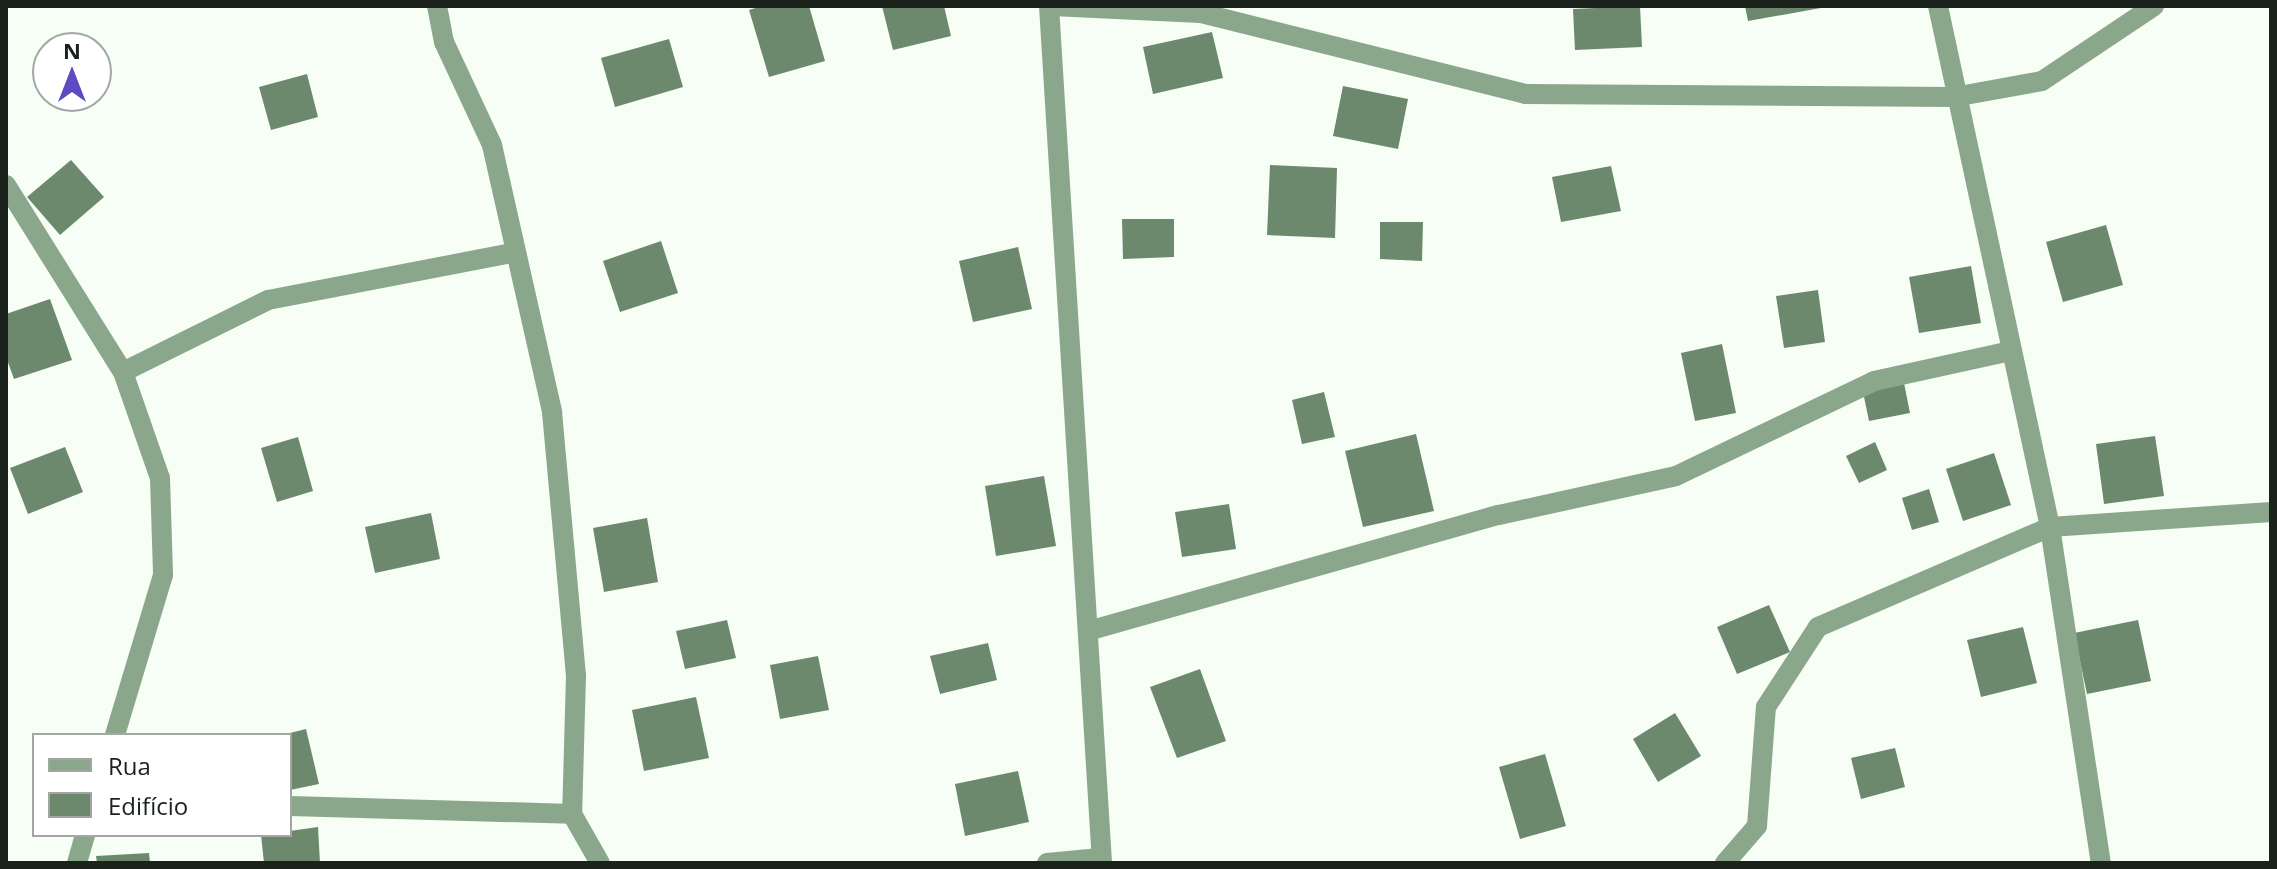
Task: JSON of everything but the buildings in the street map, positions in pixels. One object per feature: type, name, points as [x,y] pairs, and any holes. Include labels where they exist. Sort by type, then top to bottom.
[{"type":"street","points":[[437,6],[444,42],[492,145],[512,253],[552,412],[576,675],[572,814],[600,863]]},
{"type":"street","points":[[1047,863],[1101,860],[1050,6],[1201,13],[1525,94],[1954,97],[2042,81],[2154,6]]},
{"type":"street","points":[[1938,6],[1954,97],[2050,527],[2101,863]]},
{"type":"street","points":[[6,185],[123,372],[160,478],[163,575],[116,733]]},
{"type":"street","points":[[123,372],[268,300],[512,253]]},
{"type":"street","points":[[1088,631],[1499,515],[1676,476],[1874,381],[2011,351]]},
{"type":"street","points":[[1725,863],[1757,826],[1766,707],[1818,627],[2050,527],[2271,512]]},
{"type":"street","points":[[292,806],[572,814]]},
{"type":"street","points":[[77,863],[84,837]]}]
